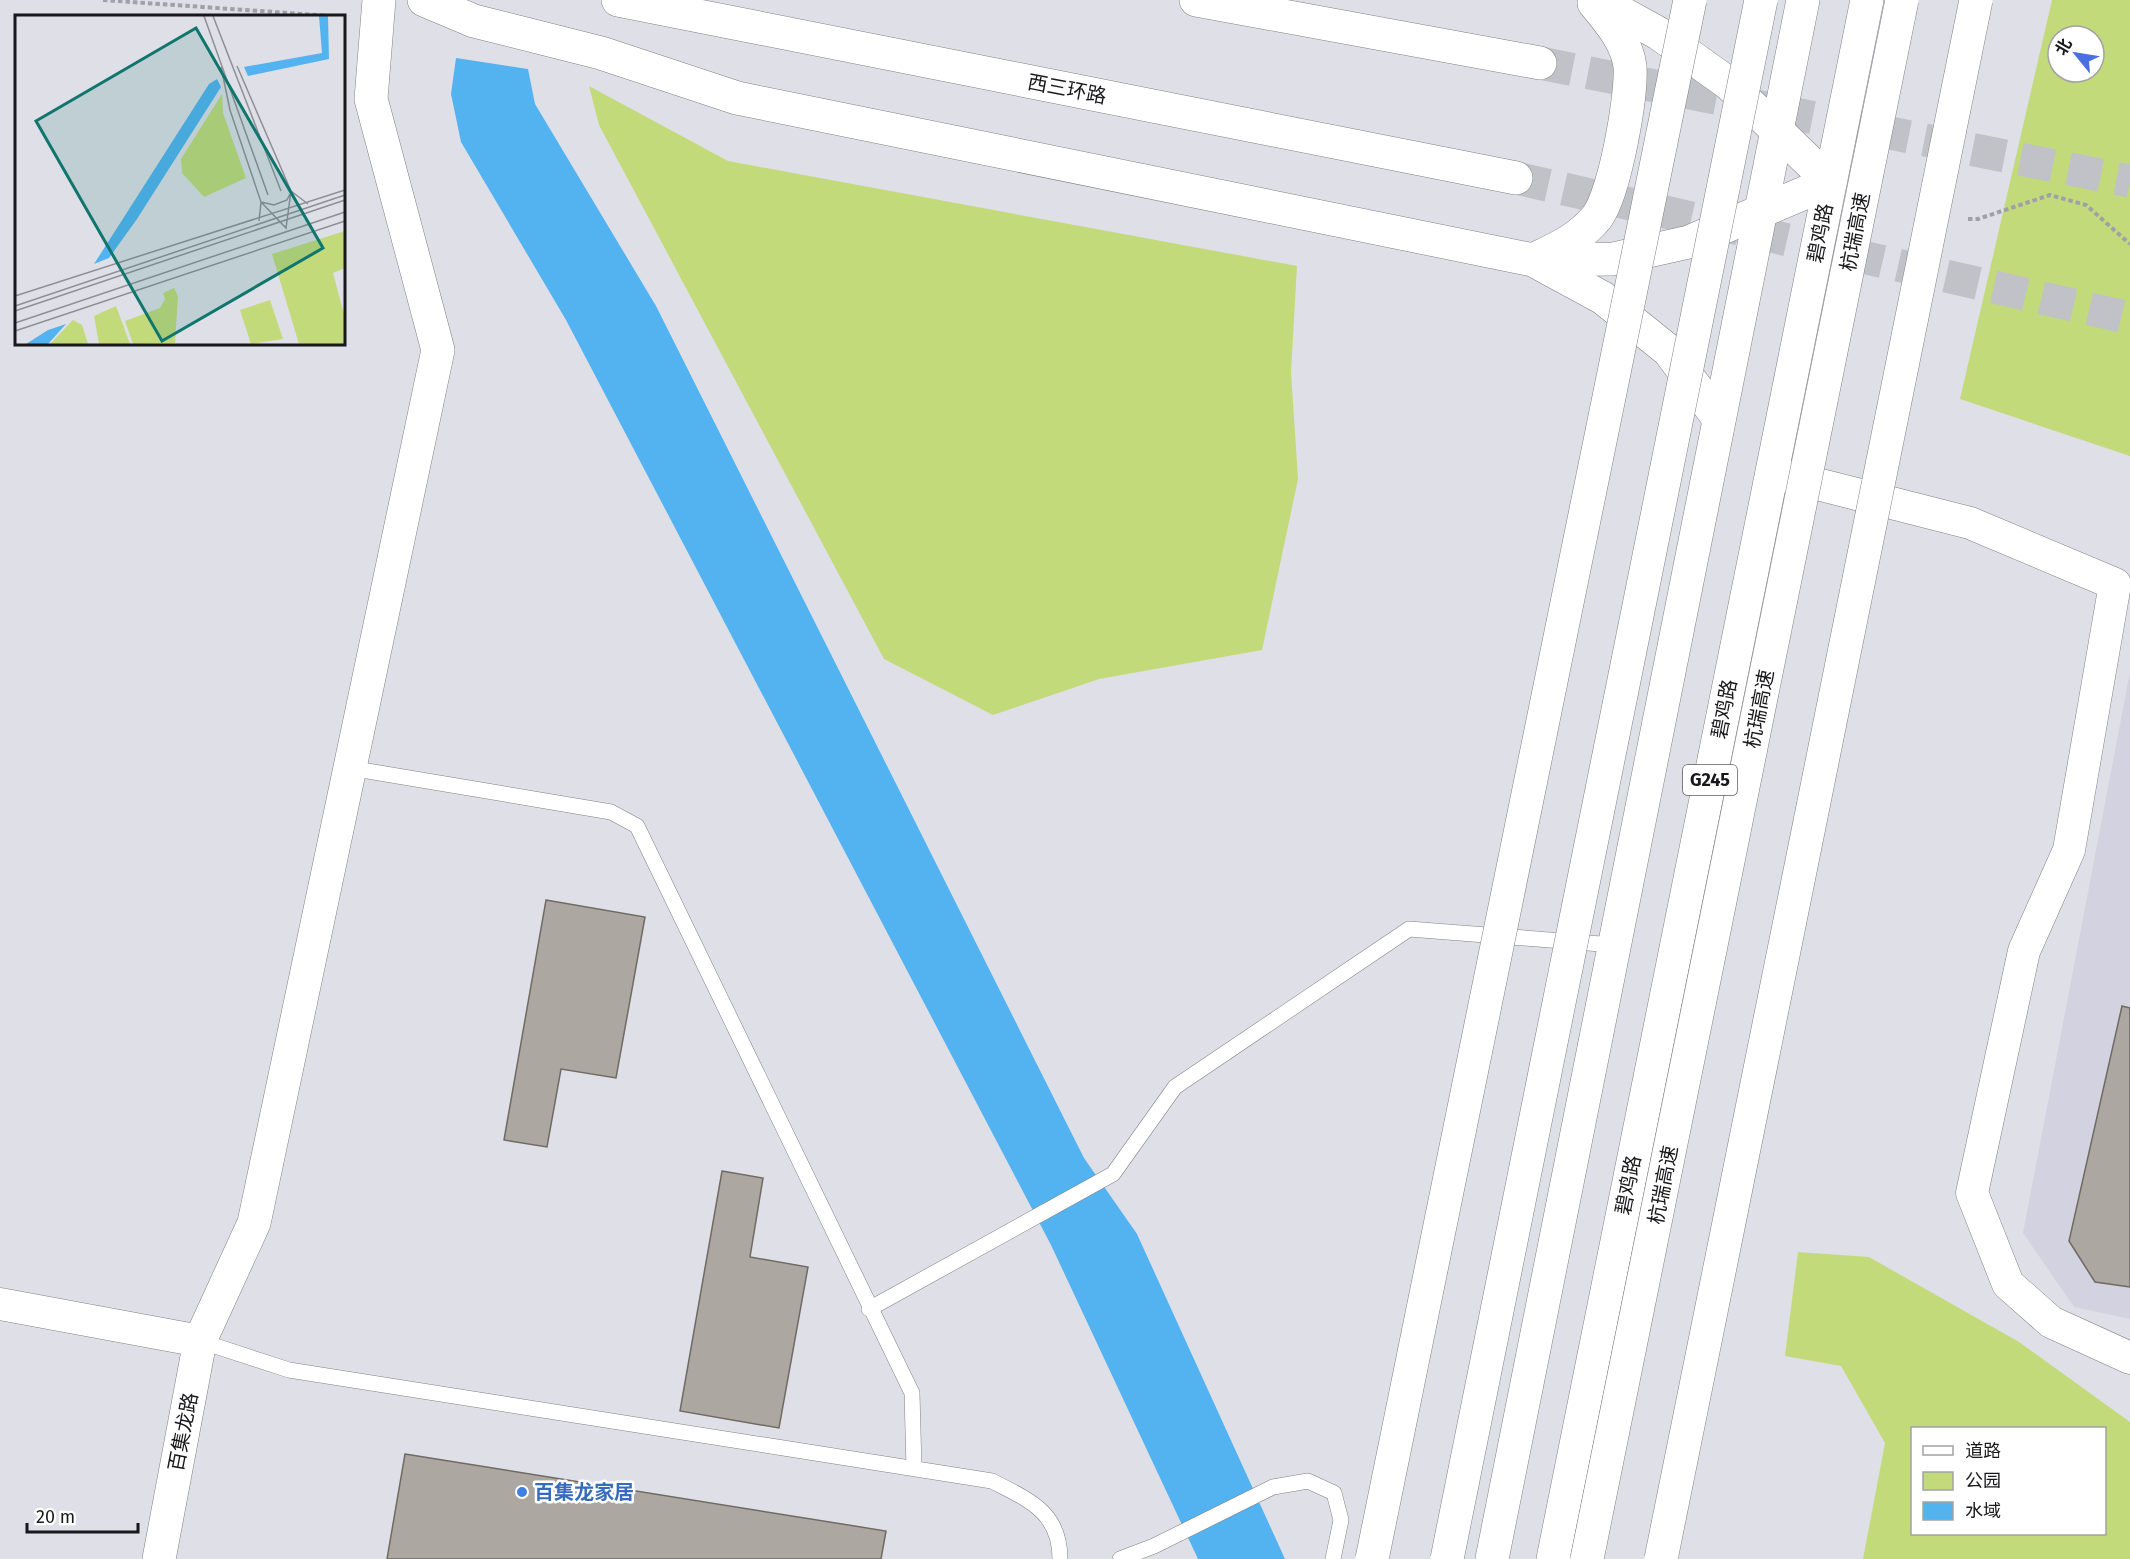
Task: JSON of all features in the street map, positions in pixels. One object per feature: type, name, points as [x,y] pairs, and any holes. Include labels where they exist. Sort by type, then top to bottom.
[{"type":"main road","name":"百集龙路","points":[[159,1559],[200,1341],[254,1222],[438,350],[371,99],[379,0]]},
{"type":"main road","points":[[423,0],[474,21],[601,53],[737,98],[1533,260],[1613,259],[1689,242],[1830,182],[1728,83],[1658,33],[1598,0]]},
{"type":"main road","name":"西三环路","points":[[618,0],[1516,178]]},
{"type":"main road","points":[[1196,0],[1540,63]]},
{"type":"main road","points":[[1533,260],[1572,242],[1598,216],[1612,181],[1627,104],[1630,65],[1617,31],[1591,0]]},
{"type":"main road","points":[[1372,1559],[1690,0]]},
{"type":"main road","points":[[1447,1559],[1761,0]]},
{"type":"main road","points":[[1492,1559],[1803,0]]},
{"type":"main road","name":"碧鸡路","points":[[1553,1559],[1867,0]]},
{"type":"main road","name":"杭瑞高速","points":[[1587,1559],[1902,0]]},
{"type":"main road","points":[[1661,1559],[1976,0]]},
{"type":"main road","points":[[1533,260],[1603,298],[1670,351],[1719,419]]},
{"type":"street","points":[[1772,472],[1970,523],[2115,584],[2069,850],[2024,951],[1972,1193],[2008,1284],[2051,1322],[2130,1358]]},
{"type":"street","points":[[0,1304],[200,1341]]},
{"type":"lane","points":[[350,768],[612,812],[637,826],[869,1309],[912,1393],[914,1468]]},
{"type":"lane","points":[[869,1309],[1113,1174],[1175,1087],[1409,929],[1614,945]]},
{"type":"lane","points":[[200,1341],[289,1370],[992,1481],[1036,1504],[1060,1537],[1060,1559]]},
{"type":"lane","points":[[1120,1559],[1154,1546],[1273,1487],[1308,1481],[1334,1493],[1341,1520],[1333,1559]]},
{"type":"path","points":[[103,0],[317,15]]},
{"type":"path","points":[[1959,219],[1978,219],[2050,195],[2086,205],[2130,244]]},
{"type":"shaded area","points":[[2130,672],[2130,1319],[2074,1307],[2023,1233]]},
{"type":"green space","points":[[2052,0],[2130,0],[2130,456],[1960,399],[2046,26],[2046,84],[2106,84],[2106,24],[2046,24]]},
{"type":"green space","points":[[589,86],[728,161],[1297,266],[1291,372],[1298,479],[1262,650],[1099,679],[993,715],[884,659],[599,125]]},
{"type":"green space","points":[[1798,1252],[1869,1257],[2019,1342],[2130,1422],[2130,1559],[1863,1559],[1885,1443],[1841,1366],[1785,1356]]},
{"type":"water","points":[[456,58],[528,69],[535,104],[656,306],[1084,1158],[1137,1234],[1285,1559],[1198,1559],[1051,1245],[566,320],[461,142],[451,94]]},
{"type":"building","points":[[546,900],[645,917],[616,1078],[561,1069],[547,1147],[504,1140]]},
{"type":"building","points":[[2122,1006],[2130,1008],[2130,1287],[2095,1282],[2069,1241]]},
{"type":"building","points":[[722,1171],[763,1178],[750,1257],[808,1267],[779,1428],[680,1411]]},
{"type":"building","name":"百集龙家居","points":[[405,1454],[886,1531],[881,1559],[387,1559]]},
{"type":"tunnel","points":[[1540,63],[2130,181]]},
{"type":"tunnel","points":[[1516,178],[2130,318]]},
{"type":"place","name":"百集龙家居","points":[[522,1492]]}]
